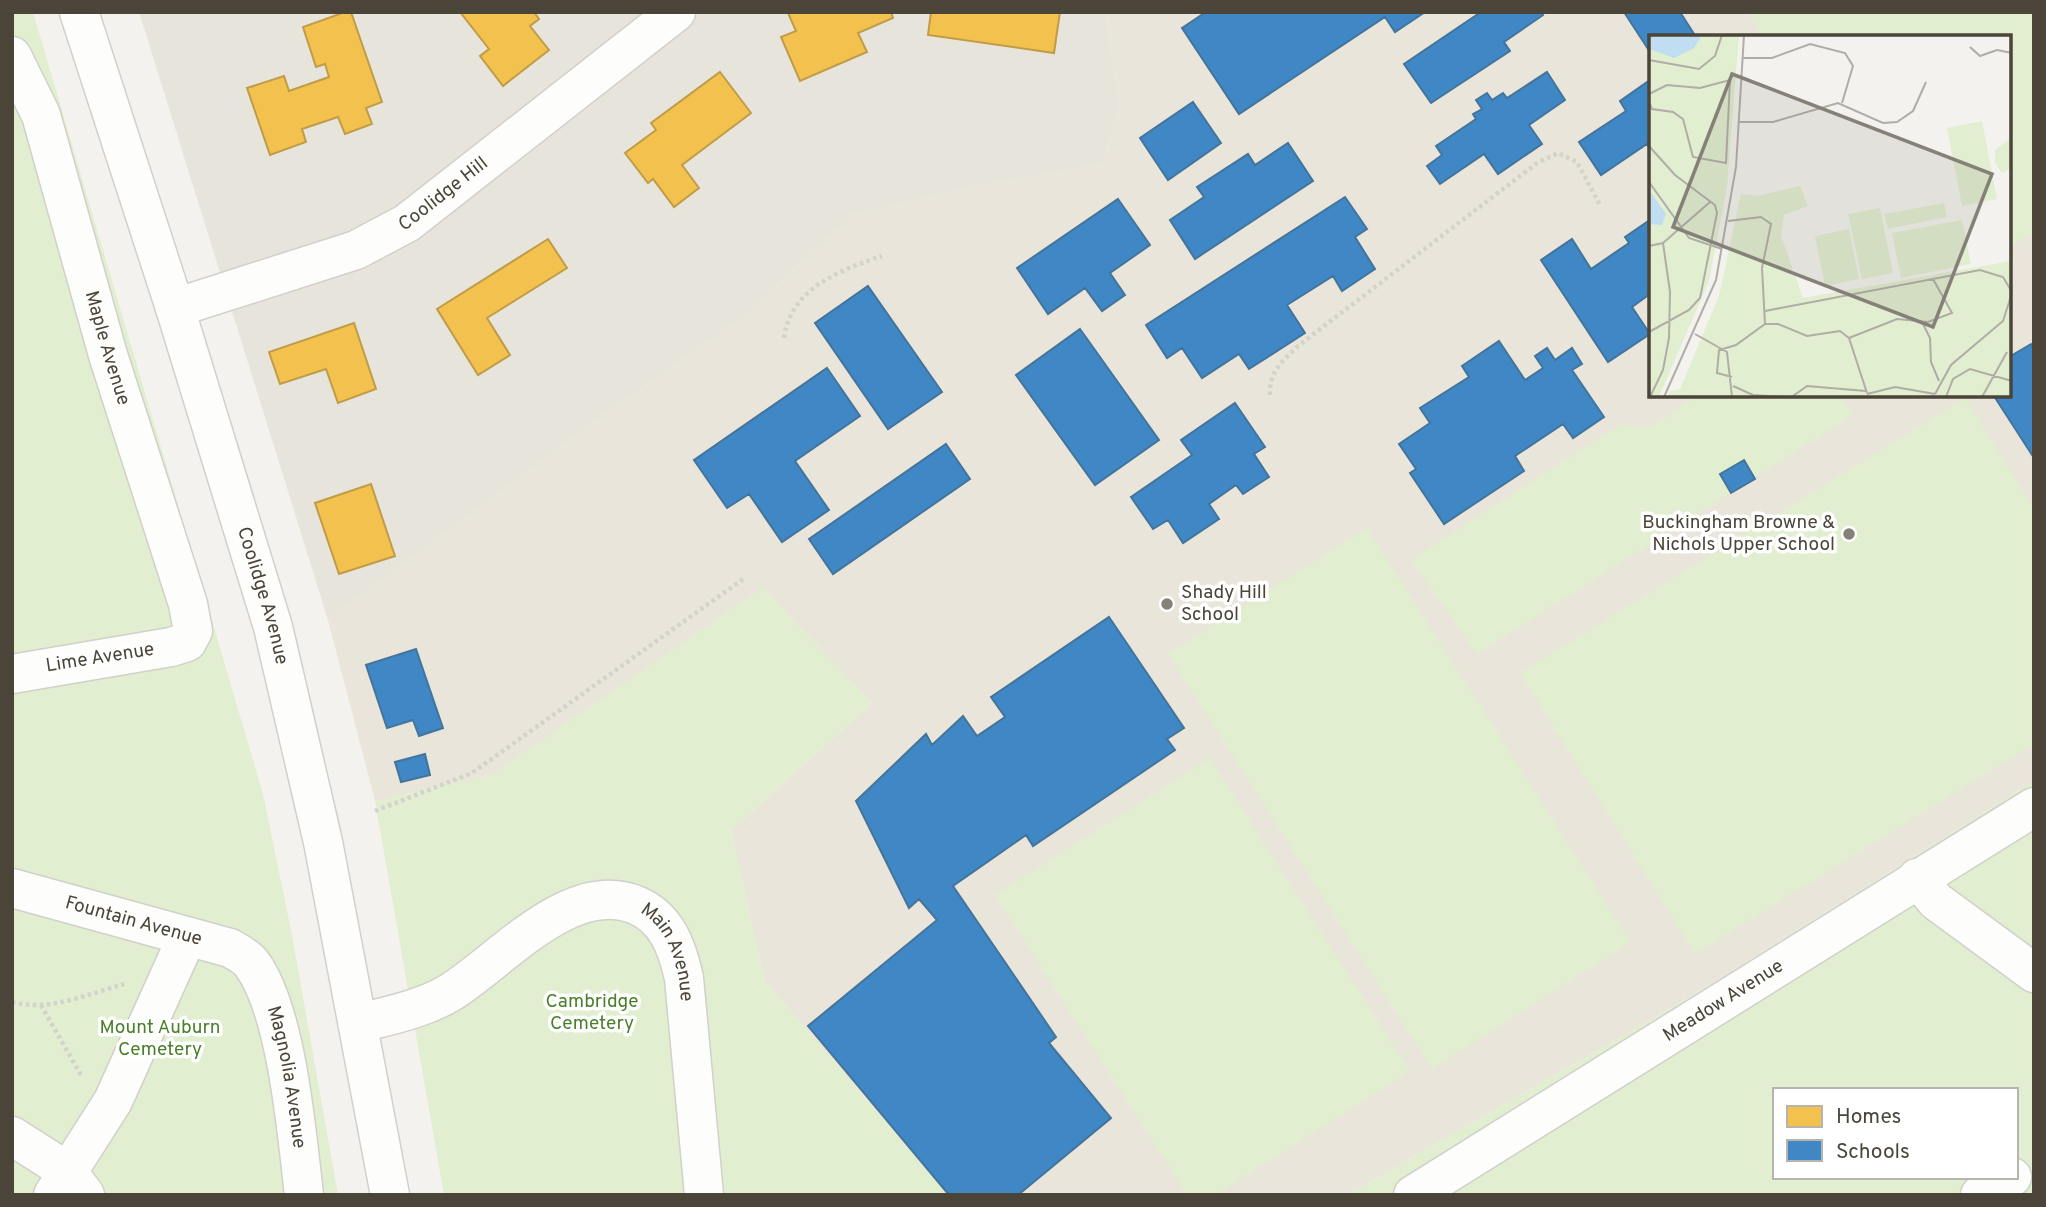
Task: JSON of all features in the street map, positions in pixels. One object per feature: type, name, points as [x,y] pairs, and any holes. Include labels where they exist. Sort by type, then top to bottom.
[{"type":"street","name":"Coolidge Avenue","points":[[79,12],[175,308],[273,627],[309,776],[360,1023],[390,1195]]},
{"type":"street","name":"Coolidge Hill","points":[[175,308],[356,250],[407,223],[676,12]]},
{"type":"street","name":"Maple Avenue","points":[[12,56],[41,115],[108,355],[188,604],[193,631],[187,642]]},
{"type":"street","name":"Lime Avenue","points":[[12,674],[187,642]]},
{"type":"street","name":"Meadow Avenue","points":[[1413,1195],[2034,807]]},
{"type":"street","points":[[1917,878],[1936,901],[2034,973]]},
{"type":"street","name":"Fountain Avenue","points":[[12,888],[179,953],[230,948],[251,962]]},
{"type":"street","name":"Main Avenue","points":[[360,1023],[428,1003],[451,992],[554,916],[577,905],[602,899],[626,901],[649,910],[665,928],[678,950],[684,978],[704,1195]]},
{"type":"street","points":[[12,1136],[68,1187],[106,1112],[179,953]]},
{"type":"street","name":"Magnolia Avenue","points":[[251,962],[268,996],[287,1068],[304,1195]]},
{"type":"street","points":[[2018,1173],[2034,1163]]},
{"type":"street","points":[[1980,1195],[2009,1179]]},
{"type":"path","points":[[1270,395],[1269,380],[1274,370],[1298,346],[1537,163],[1558,153],[1577,162],[1600,205]]},
{"type":"path","points":[[784,338],[786,323],[803,297],[831,276],[882,256]]},
{"type":"path","points":[[375,811],[472,773],[746,577]]},
{"type":"path","points":[[12,1002],[31,1007],[62,1002],[179,953]]},
{"type":"path","points":[[41,1005],[92,1095],[106,1112]]},
{"type":"shaded area","points":[[139,12],[1105,12],[1120,104],[1103,164],[973,187],[852,215],[743,318],[619,404],[328,620]]},
{"type":"shaded area","name":"Shady Hill School","points":[[1105,12],[2034,12],[2034,781],[1700,991],[1347,1195],[948,1195],[765,981],[731,831],[872,703],[763,588],[493,774],[375,801],[328,620],[619,404],[743,318],[852,215],[973,187],[1103,164],[1120,104]]},
{"type":"green space","name":"Mount Auburn Cemetery","points":[[12,12],[33,12],[263,794],[292,935],[338,1195],[12,1195]]},
{"type":"green space","points":[[1748,12],[2034,12],[2034,232],[2011,246],[2011,35],[1762,35]]},
{"type":"green space","points":[[1695,397],[1841,397],[1853,415],[1477,654],[1411,560],[1620,424],[1648,428]]},
{"type":"green space","name":"Buckingham Browne & Nichols Upper School","points":[[1965,398],[2034,508],[2034,744],[1695,954],[1520,673]]},
{"type":"green space","points":[[1367,528],[1631,942],[1432,1069],[1168,654]]},
{"type":"green space","name":"Cambridge Cemetery","points":[[763,587],[872,703],[731,831],[765,981],[948,1195],[444,1195],[375,801],[493,774]]},
{"type":"green space","points":[[1210,758],[1410,1071],[1216,1195],[1187,1195],[995,895]]},
{"type":"green space","points":[[2034,781],[2034,1195],[1347,1195],[1700,991]]},
{"type":"building: Homes","points":[[351,12],[382,102],[366,108],[372,124],[345,134],[338,117],[302,129],[306,142],[270,155],[247,88],[284,76],[289,91],[329,77],[325,64],[316,67],[303,27]]},
{"type":"building: Homes","points":[[460,12],[534,12],[539,19],[530,26],[549,50],[503,86],[480,56],[489,49]]},
{"type":"building: Homes","points":[[891,12],[893,18],[858,33],[867,52],[800,81],[781,37],[796,31],[788,13]]},
{"type":"building: Homes","points":[[931,12],[1060,12],[1054,53],[928,35]]},
{"type":"building: Homes","points":[[720,72],[751,113],[682,165],[699,188],[674,207],[653,179],[648,183],[625,153],[656,130],[651,123]]},
{"type":"building: Homes","points":[[548,239],[567,268],[487,318],[510,355],[478,375],[437,309]]},
{"type":"building: Homes","points":[[354,323],[376,389],[338,403],[326,369],[280,384],[269,352]]},
{"type":"building: Homes","points":[[371,484],[395,556],[339,574],[315,503]]},
{"type":"building: Schools","points":[[1206,12],[1425,12],[1395,32],[1385,17],[1239,114],[1182,28]]},
{"type":"building: Schools","points":[[1481,12],[1541,12],[1543,15],[1504,42],[1510,51],[1431,103],[1404,64]]},
{"type":"building: Schools","points":[[1624,12],[1680,12],[1695,35],[1649,35],[1649,50]]},
{"type":"building: Schools","points":[[1547,72],[1565,100],[1529,125],[1542,144],[1498,174],[1484,154],[1440,184],[1427,166],[1442,155],[1436,146],[1476,119],[1473,114],[1482,109],[1476,100],[1487,93],[1492,100],[1503,93],[1507,98]]},
{"type":"building: Schools","points":[[1649,81],[1649,147],[1647,144],[1601,175],[1579,142],[1626,111],[1620,101]]},
{"type":"building: Schools","points":[[1193,102],[1221,143],[1168,180],[1140,138]]},
{"type":"building: Schools","points":[[1288,143],[1313,181],[1195,259],[1170,220],[1204,197],[1197,187],[1248,154],[1255,165]]},
{"type":"building: Schools","points":[[1345,197],[1367,229],[1355,237],[1375,269],[1342,291],[1333,276],[1287,305],[1305,333],[1249,369],[1239,354],[1202,378],[1182,348],[1167,358],[1146,325]]},
{"type":"building: Schools","points":[[1118,199],[1150,245],[1110,273],[1125,295],[1102,311],[1085,288],[1048,314],[1017,268]]},
{"type":"building: Schools","points":[[1649,221],[1649,295],[1632,307],[1649,335],[1608,362],[1541,260],[1572,239],[1591,269],[1629,243],[1625,237]]},
{"type":"building: Schools","points":[[868,286],[942,392],[888,429],[815,323]]},
{"type":"building: Schools","points":[[1080,329],[1159,440],[1095,485],[1016,375]]},
{"type":"building: Schools","points":[[1499,341],[1525,380],[1543,368],[1535,356],[1547,348],[1555,360],[1572,348],[1582,364],[1572,370],[1604,417],[1573,438],[1563,424],[1515,456],[1524,471],[1444,524],[1410,473],[1416,469],[1399,444],[1430,423],[1420,408],[1469,377],[1462,366]]},
{"type":"building: Schools","points":[[2031,344],[2034,349],[2034,458],[1995,397],[2011,397],[2011,356]]},
{"type":"building: Schools","points":[[827,368],[860,416],[795,461],[829,510],[782,542],[749,494],[727,508],[694,460]]},
{"type":"building: Schools","points":[[1235,403],[1265,447],[1254,454],[1269,477],[1243,494],[1236,485],[1209,504],[1219,519],[1183,543],[1168,520],[1153,529],[1131,497],[1192,455],[1181,440]]},
{"type":"building: Schools","points":[[946,444],[970,479],[833,574],[809,539]]},
{"type":"building: Schools","points":[[1744,460],[1755,479],[1731,493],[1720,474]]},
{"type":"building: Schools","points":[[1109,617],[1184,728],[1167,739],[1175,750],[1033,846],[1026,835],[953,886],[1056,1037],[1049,1043],[1111,1118],[1018,1195],[949,1195],[808,1026],[937,920],[919,899],[909,908],[856,801],[926,734],[932,745],[963,716],[977,736],[1005,717],[991,697]]},
{"type":"building: Schools","points":[[416,649],[443,728],[419,736],[413,720],[387,728],[366,665]]},
{"type":"building: Schools","points":[[425,754],[430,775],[401,782],[395,762]]},
{"type":"place","name":"Buckingham Browne & Nichols Upper School","points":[[1849,534]]},
{"type":"place","name":"Shady Hill School","points":[[1167,604]]}]
